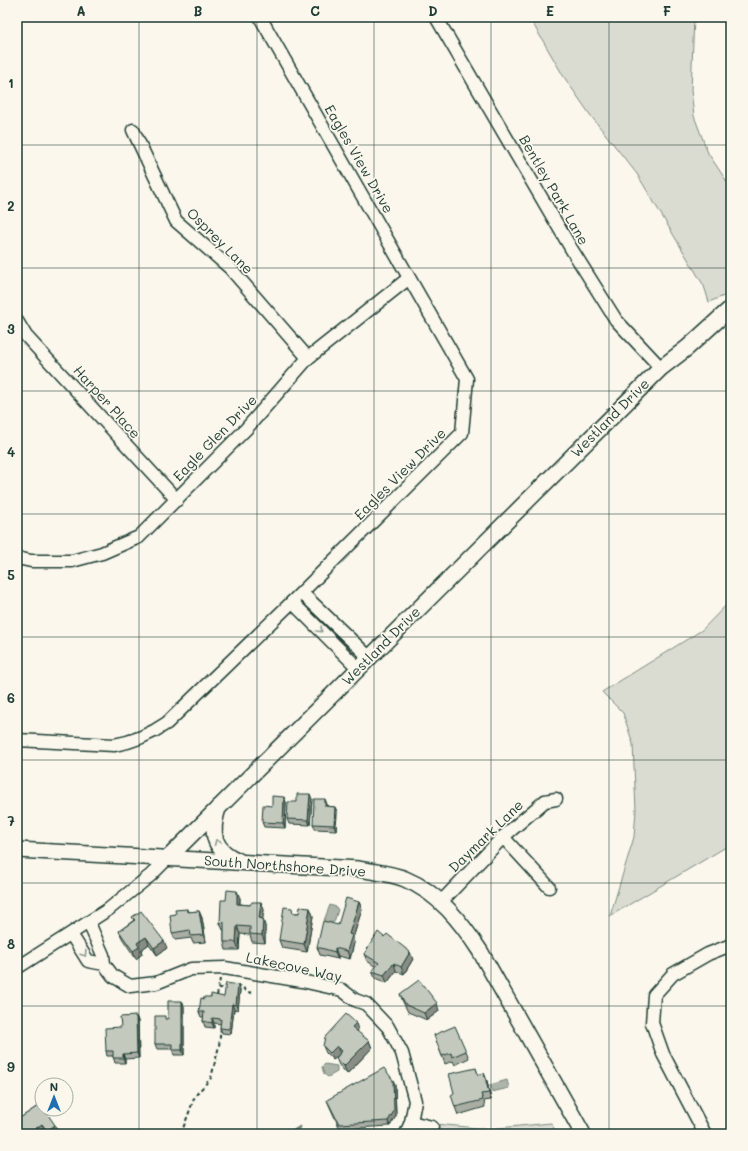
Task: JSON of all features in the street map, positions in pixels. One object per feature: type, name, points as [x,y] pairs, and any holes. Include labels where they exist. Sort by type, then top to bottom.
[{"type":"main road","name":"Westland Drive","points":[[168,858],[661,368],[687,348],[731,308]]},
{"type":"main road","points":[[218,808],[213,827],[217,845],[232,858],[244,863]]},
{"type":"main road","name":"South Northshore Drive","points":[[17,850],[359,869],[405,879],[441,902],[462,924],[480,951],[583,1134]]},
{"type":"street","name":"Eagles View Drive","points":[[17,740],[114,745],[154,732],[180,712],[302,593],[462,433],[467,379],[260,17]]},
{"type":"street","name":"Bentley Park Lane","points":[[436,17],[572,250],[616,320],[661,368]]},
{"type":"street","name":"Osprey Lane","points":[[133,130],[176,221],[230,268],[308,358]]},
{"type":"street","name":"Eagle Glen Drive","points":[[17,558],[44,561],[72,561],[102,553],[139,537],[246,429],[308,358],[409,278]]},
{"type":"street","name":"Harper Place","points":[[17,321],[26,336],[177,500]]},
{"type":"street","points":[[302,593],[370,658]]},
{"type":"street","points":[[292,602],[359,669]]},
{"type":"street","name":"Daymark Lane","points":[[441,902],[504,837],[545,801],[556,799]]},
{"type":"street","points":[[504,837],[549,887]]},
{"type":"street","name":"Westland Drive","points":[[19,963],[71,934],[109,909],[151,875],[168,858]]},
{"type":"street","name":"Lakecove Way","points":[[89,923],[103,955],[104,964],[113,976],[130,986],[156,984],[192,969],[221,968],[302,981],[342,990],[355,1000],[366,1004],[388,1027],[402,1053],[415,1101],[411,1122],[406,1134]]},
{"type":"street","name":"Lakecove Way","points":[[71,934],[88,961],[104,964]]},
{"type":"street","points":[[705,1134],[663,1054],[652,1023],[654,995],[673,974],[708,954],[731,945]]},
{"type":"street","points":[[411,1122],[432,1127]]},
{"type":"path","points":[[217,999],[221,968]]},
{"type":"path","points":[[218,989],[228,985]]},
{"type":"path","points":[[235,986],[243,987],[245,991],[252,993]]},
{"type":"path","points":[[181,1134],[195,1096],[211,1078],[219,1046],[221,1024]]},
{"type":"shaded area","points":[[529,17],[694,17],[691,90],[694,116],[708,153],[731,188],[731,293],[709,302],[704,286],[637,174],[591,116],[564,77]]},
{"type":"shaded area","points":[[731,600],[731,844],[610,916],[634,837],[636,810],[633,744],[623,713],[602,692],[702,630]]},
{"type":"shaded area","points":[[330,905],[336,907],[338,910],[334,922],[323,923]]},
{"type":"shaded area","points":[[325,1064],[337,1066],[337,1072],[328,1077],[324,1074],[322,1067]]},
{"type":"shaded area","points":[[507,1080],[509,1088],[492,1092],[490,1085]]},
{"type":"shaded area","points":[[551,1123],[557,1134],[442,1134],[436,1124],[488,1129]]},
{"type":"building","points":[[297,794],[310,794],[308,820],[287,819],[288,802],[297,802]]},
{"type":"building","points":[[272,796],[284,797],[283,823],[262,822],[263,805],[272,806]]},
{"type":"building","points":[[314,799],[325,799],[325,806],[335,807],[334,825],[313,824]]},
{"type":"building","points":[[227,890],[237,891],[237,904],[250,905],[252,902],[261,902],[259,918],[263,919],[262,935],[250,934],[250,927],[237,926],[236,942],[224,942],[224,922],[220,923],[221,900],[226,900]]},
{"type":"building","points":[[346,898],[359,902],[349,934],[352,935],[347,951],[335,948],[335,952],[317,947],[323,921],[338,925]]},
{"type":"building","points":[[284,907],[292,908],[293,913],[299,913],[300,907],[310,908],[304,944],[279,940]]},
{"type":"building","points":[[187,909],[187,912],[199,911],[203,935],[191,936],[190,930],[172,933],[170,915],[176,914],[175,910]]},
{"type":"building","points":[[141,911],[164,941],[154,948],[146,937],[137,943],[139,947],[133,951],[119,931],[135,920],[132,917]]},
{"type":"building","points":[[378,932],[384,937],[387,934],[410,952],[401,967],[394,963],[384,975],[372,971],[379,963],[364,954]]},
{"type":"building","points":[[419,980],[437,1003],[424,1013],[406,1005],[400,994]]},
{"type":"building","points":[[226,983],[238,985],[236,1005],[232,1004],[229,1029],[220,1028],[221,1019],[212,1018],[212,1023],[203,1021],[204,1012],[199,1012],[201,998],[204,999],[204,997],[211,997],[211,994],[224,997]]},
{"type":"building","points":[[168,1001],[182,1001],[182,1050],[172,1050],[172,1044],[155,1044],[155,1016],[165,1016],[165,1019],[168,1019]]},
{"type":"building","points":[[346,1014],[356,1023],[352,1027],[369,1041],[344,1066],[336,1058],[342,1051],[337,1046],[330,1053],[323,1046],[325,1037]]},
{"type":"building","points":[[136,1016],[137,1053],[123,1054],[123,1058],[113,1058],[113,1051],[106,1051],[105,1028],[121,1027],[120,1017]]},
{"type":"building","points":[[455,1026],[466,1051],[452,1057],[451,1053],[442,1056],[434,1035]]},
{"type":"building","points":[[384,1068],[393,1080],[394,1111],[388,1121],[339,1124],[327,1100]]},
{"type":"building","points":[[476,1068],[478,1075],[484,1073],[489,1093],[481,1094],[483,1100],[455,1107],[451,1095],[454,1093],[449,1074]]},
{"type":"building","points":[[34,1109],[34,1117],[50,1117],[55,1125],[47,1131],[42,1124],[28,1134],[19,1134],[17,1132],[17,1120]]},
{"type":"building","points":[[479,1131],[487,1134],[475,1134]]},
{"type":"building","points":[[353,1132],[353,1134],[341,1134]]},
{"type":"waterway","points":[[289,1134],[300,1127]]}]
